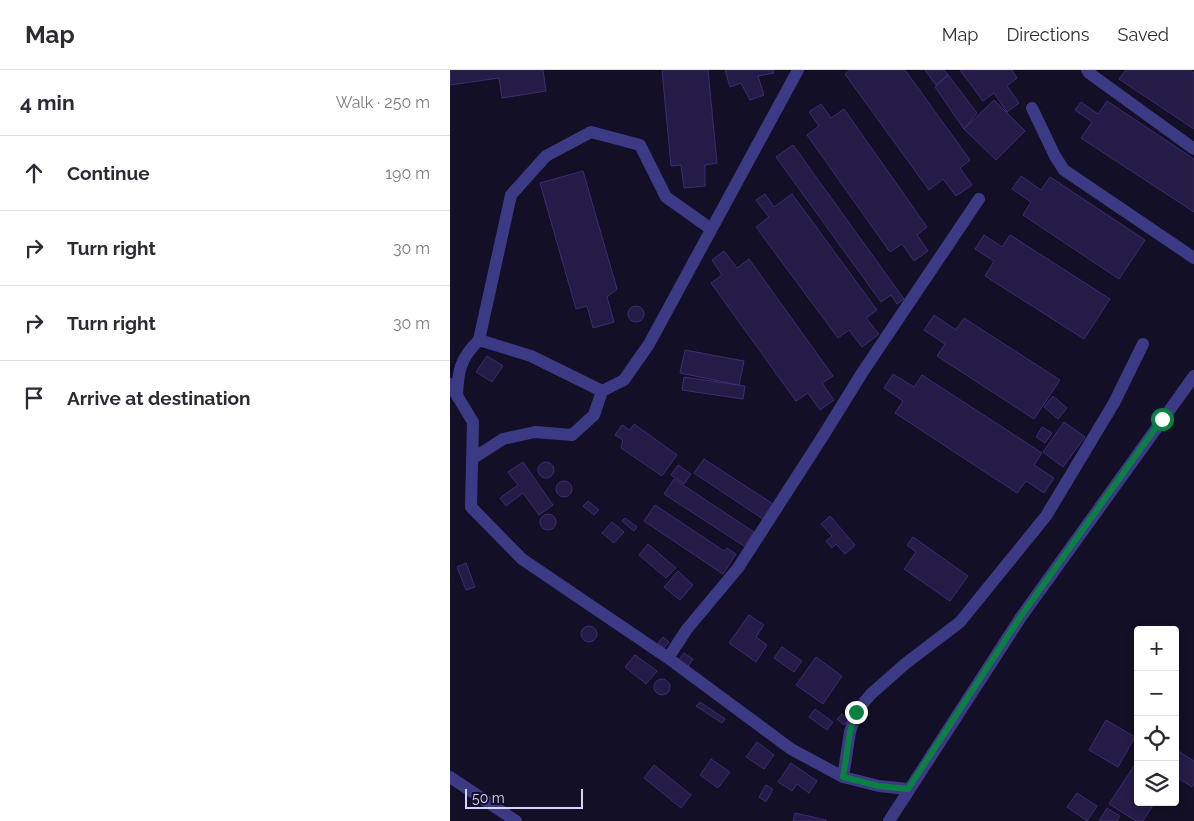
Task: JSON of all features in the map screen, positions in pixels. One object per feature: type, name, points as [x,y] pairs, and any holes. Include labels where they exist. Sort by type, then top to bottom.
[{"type":"street","points":[[472,459],[504,439],[535,432],[572,435],[594,415],[602,391],[624,380],[649,344],[798,70]]},
{"type":"street","points":[[1087,70],[1194,149]]},
{"type":"street","points":[[1032,108],[1055,156],[1064,170],[1194,258]]},
{"type":"street","points":[[457,396],[458,372],[470,349],[479,340],[511,195],[546,156],[591,132],[640,145],[666,197],[711,229]]},
{"type":"street","points":[[668,658],[688,629],[738,568],[862,373],[979,199]]},
{"type":"street","points":[[479,340],[531,356],[602,391]]},
{"type":"street","points":[[843,777],[850,732],[856,712],[871,694],[905,664],[960,622],[1046,516],[1114,403],[1143,344]]},
{"type":"street","points":[[889,821],[1021,616],[1194,376]]},
{"type":"street","points":[[450,384],[473,422],[471,507],[522,559],[668,658],[791,749],[843,777],[879,786],[908,789]]},
{"type":"street","points":[[450,776],[516,821]]},
{"type":"building","points":[[450,70],[543,70],[546,91],[502,98],[499,78],[450,85]]},
{"type":"building","points":[[662,70],[708,70],[717,163],[705,165],[705,186],[684,188],[681,165],[671,166]]},
{"type":"building","points":[[725,70],[773,70],[774,73],[758,76],[764,95],[750,100],[741,83],[730,87]]},
{"type":"building","points":[[850,70],[905,70],[970,160],[960,168],[972,185],[956,196],[943,179],[929,190],[845,74]]},
{"type":"building","points":[[925,70],[944,70],[948,75],[936,85]]},
{"type":"building","points":[[960,70],[1012,70],[1017,78],[1007,86],[1019,103],[1007,112],[994,93],[983,101]]},
{"type":"building","points":[[1126,70],[1190,70],[1194,73],[1194,129],[1119,79]]},
{"type":"building","points":[[948,75],[977,113],[964,129],[935,87]]},
{"type":"building","points":[[994,100],[1025,131],[996,160],[964,129]]},
{"type":"building","points":[[1107,101],[1194,159],[1194,212],[1081,138],[1092,122],[1075,110],[1081,102],[1098,114]]},
{"type":"building","points":[[821,104],[831,118],[844,109],[927,227],[917,235],[928,251],[914,261],[902,244],[890,252],[807,135],[819,126],[809,112]]},
{"type":"building","points":[[793,145],[904,299],[897,304],[891,295],[881,302],[776,157]]},
{"type":"building","points":[[583,171],[617,289],[607,297],[614,322],[593,328],[587,306],[576,309],[540,183]]},
{"type":"building","points":[[1021,176],[1041,190],[1050,177],[1145,240],[1119,279],[1023,215],[1031,202],[1012,189]]},
{"type":"building","points":[[765,194],[774,207],[792,194],[877,310],[866,318],[879,334],[862,347],[849,330],[838,338],[756,227],[769,217],[756,200]]},
{"type":"building","points":[[984,235],[1002,247],[1010,235],[1110,299],[1084,339],[985,276],[994,261],[975,249]]},
{"type":"building","points":[[724,251],[737,268],[749,259],[833,376],[822,383],[834,400],[820,410],[808,393],[796,401],[711,283],[722,275],[712,260]]},
{"type":"building","points":[[636,306],[642,308],[644,314],[642,320],[636,322],[630,320],[628,314],[630,308]]},
{"type":"building","points":[[934,315],[956,330],[964,318],[1060,380],[1034,419],[937,356],[945,344],[924,330]]},
{"type":"building","points":[[685,350],[744,361],[739,385],[680,373]]},
{"type":"building","points":[[487,356],[503,366],[492,382],[476,372]]},
{"type":"building","points":[[893,374],[914,387],[922,375],[1042,453],[1034,465],[1054,478],[1044,493],[1026,481],[1017,493],[895,413],[903,401],[884,388]]},
{"type":"building","points":[[684,377],[745,386],[743,399],[682,390]]},
{"type":"building","points":[[1053,396],[1067,408],[1058,419],[1044,407]]},
{"type":"building","points":[[1064,422],[1085,437],[1063,467],[1043,452]]},
{"type":"building","points":[[634,424],[677,455],[662,476],[621,448],[623,440],[615,435],[622,425],[630,430]]},
{"type":"building","points":[[1042,427],[1052,433],[1045,443],[1036,437]]},
{"type":"building","points":[[704,459],[773,504],[763,519],[694,473]]},
{"type":"building","points":[[523,462],[553,505],[539,515],[523,493],[506,506],[500,498],[518,485],[508,472]]},
{"type":"building","points":[[546,462],[552,464],[554,470],[552,476],[546,478],[540,476],[538,470],[540,464]]},
{"type":"building","points":[[678,465],[691,474],[684,484],[671,475]]},
{"type":"building","points":[[674,479],[754,532],[744,546],[664,494]]},
{"type":"building","points":[[564,481],[570,483],[572,489],[570,495],[564,497],[558,495],[556,489],[558,483]]},
{"type":"building","points":[[588,501],[599,510],[594,515],[583,506]]},
{"type":"building","points":[[655,505],[724,551],[727,548],[736,554],[723,574],[644,521]]},
{"type":"building","points":[[548,514],[554,516],[556,522],[554,528],[548,530],[542,528],[540,522],[542,516]]},
{"type":"building","points":[[830,516],[855,545],[845,554],[836,544],[832,548],[826,541],[832,536],[821,524]]},
{"type":"building","points":[[625,518],[637,527],[634,531],[622,521]]},
{"type":"building","points":[[612,522],[624,532],[614,543],[602,533]]},
{"type":"building","points":[[913,537],[968,576],[950,601],[904,569],[916,552],[907,545]]},
{"type":"building","points":[[648,544],[676,568],[666,578],[639,555]]},
{"type":"building","points":[[466,563],[475,587],[466,590],[457,567]]},
{"type":"building","points":[[678,571],[693,585],[680,600],[664,587]]},
{"type":"building","points":[[749,615],[764,625],[756,637],[767,645],[756,662],[729,643]]},
{"type":"building","points":[[589,626],[595,628],[597,634],[595,640],[589,642],[583,640],[581,634],[583,628]]},
{"type":"building","points":[[663,637],[669,642],[664,648],[658,643]]},
{"type":"building","points":[[782,647],[802,661],[794,672],[774,658]]},
{"type":"building","points":[[684,653],[693,659],[687,668],[678,661]]},
{"type":"building","points":[[635,655],[657,671],[646,684],[625,667]]},
{"type":"building","points":[[816,657],[842,676],[823,704],[796,685]]},
{"type":"building","points":[[662,679],[668,681],[670,687],[668,693],[662,695],[656,693],[654,687],[656,681]]},
{"type":"building","points":[[700,702],[725,719],[722,723],[696,706]]},
{"type":"building","points":[[815,709],[833,722],[827,730],[809,717]]},
{"type":"building","points":[[842,714],[849,719],[844,725],[837,719]]},
{"type":"building","points":[[1106,720],[1134,736],[1118,767],[1089,750]]},
{"type":"building","points":[[757,742],[774,755],[764,769],[746,757]]},
{"type":"building","points":[[1179,752],[1194,761],[1194,784],[1192,787],[1179,779]]},
{"type":"building","points":[[711,759],[730,772],[718,788],[700,775]]},
{"type":"building","points":[[791,763],[817,781],[809,793],[797,784],[792,791],[778,782]]},
{"type":"building","points":[[654,765],[691,795],[681,808],[644,778]]},
{"type":"building","points":[[1134,766],[1134,806],[1152,806],[1143,821],[1136,821],[1109,804]]},
{"type":"building","points":[[766,785],[773,789],[766,802],[759,797]]},
{"type":"building","points":[[1077,793],[1097,806],[1087,821],[1067,807]]},
{"type":"building","points":[[1107,808],[1120,816],[1117,821],[1099,821]]},
{"type":"building","points":[[795,813],[826,820],[826,821],[793,821]]},
{"type":"route","points":[[856,712],[850,732],[843,777],[879,786],[908,789],[1021,616],[1162,419]]}]
